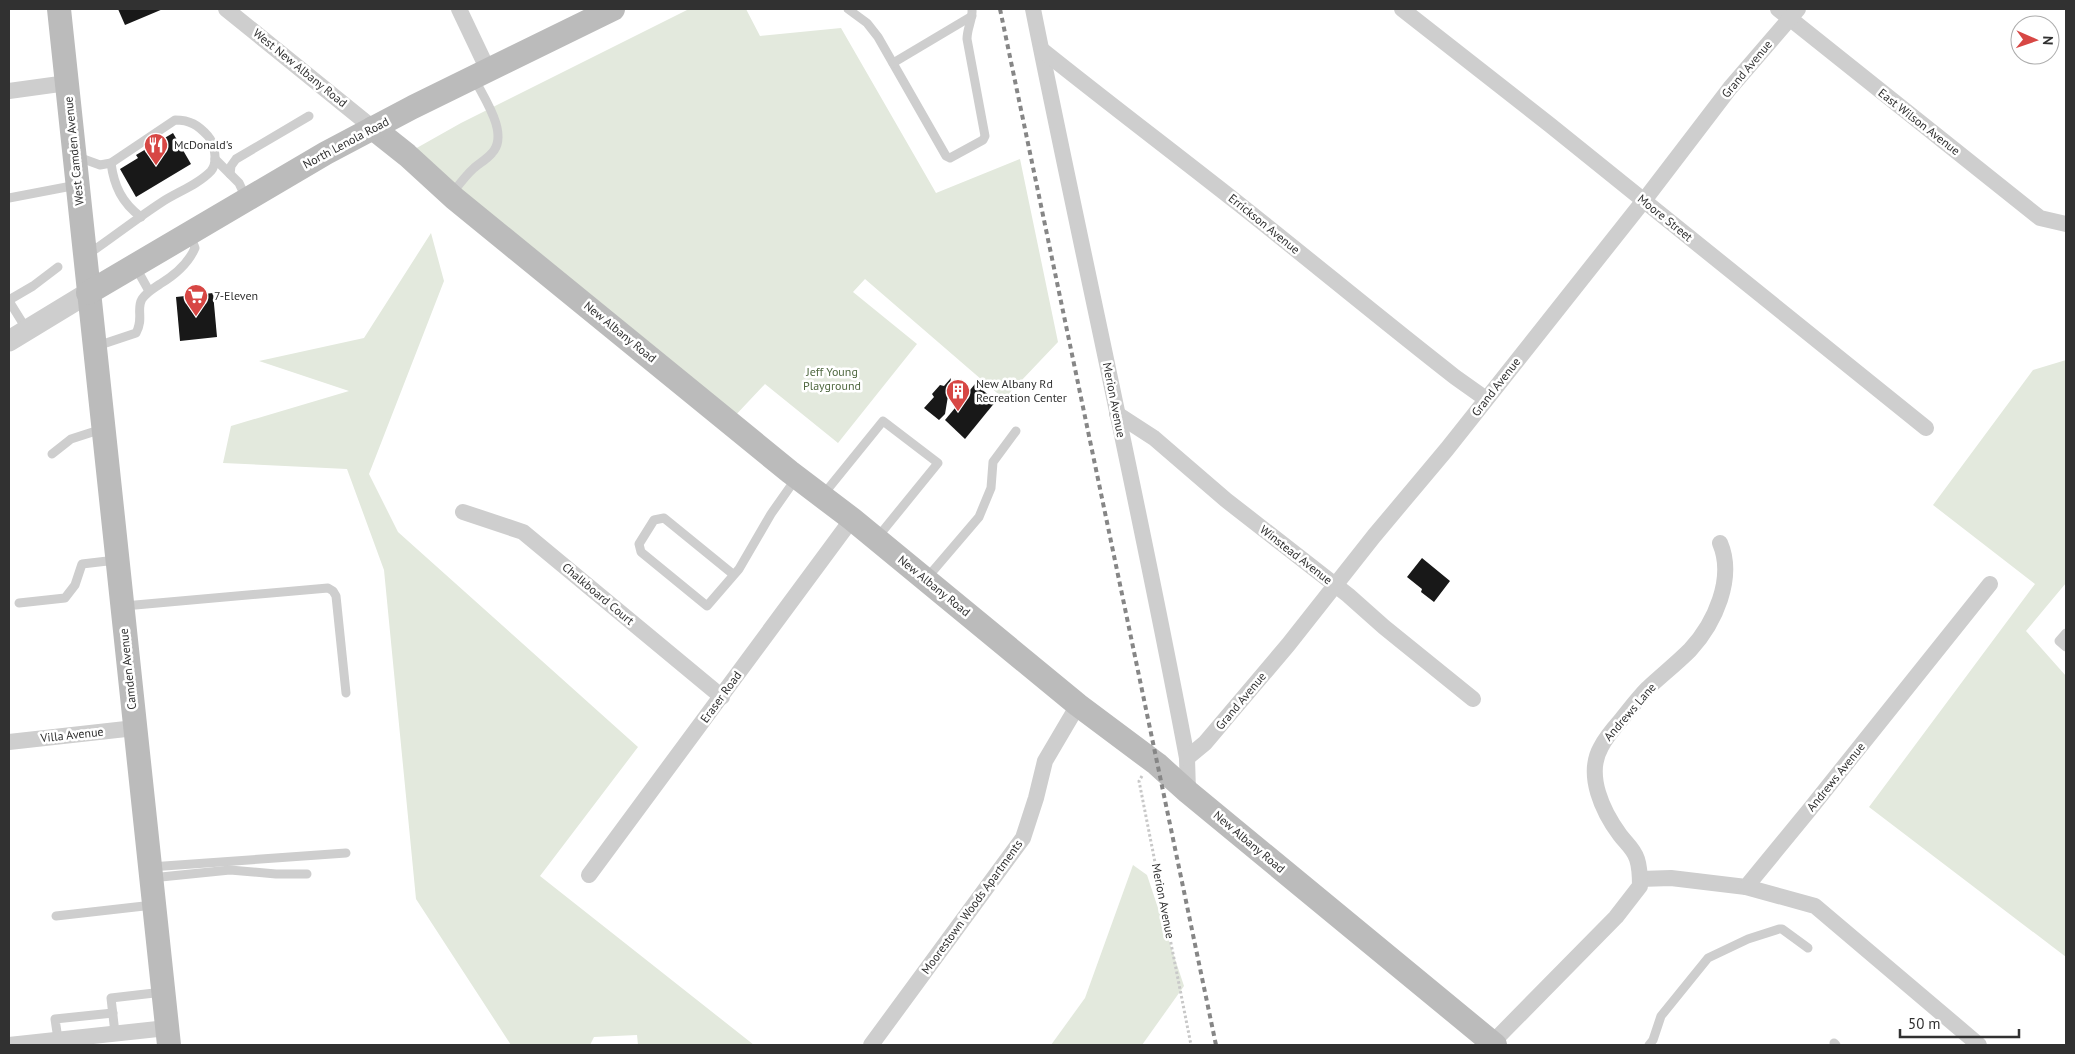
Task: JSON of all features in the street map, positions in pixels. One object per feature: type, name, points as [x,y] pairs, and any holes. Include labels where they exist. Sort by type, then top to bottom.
[{"type":"main road","name":"West Camden Avenue","points":[[59,9],[88,294]]},
{"type":"main road","name":"North Lenola Road","points":[[88,294],[374,128],[613,9]]},
{"type":"main road","name":"New Albany Road","points":[[374,128],[407,155],[450,195],[797,477],[926,579],[1078,705],[1152,760],[1188,792],[1493,1044]]},
{"type":"main road","name":"Camden Avenue","points":[[88,294],[168,1036]]},
{"type":"street","name":"West New Albany Road","points":[[226,9],[374,128]]},
{"type":"street","points":[[459,9],[481,74]]},
{"type":"street","name":"Merion Avenue","points":[[1033,9],[1146,546],[1187,758],[1188,792]]},
{"type":"street","name":"Moore Street","points":[[1402,9],[1926,428]]},
{"type":"street","name":"Grand Avenue","points":[[1187,758],[1216,731],[1336,586],[1486,399],[1789,12]]},
{"type":"street","name":"East Wilson Avenue","points":[[1789,12],[2040,218],[2066,224]]},
{"type":"street","name":"Errickson Avenue","points":[[1042,50],[1121,114],[1240,204],[1455,377],[1486,399]]},
{"type":"street","points":[[9,91],[67,83]]},
{"type":"street","points":[[9,341],[88,294]]},
{"type":"street","name":"Winstead Avenue","points":[[1117,414],[1154,438],[1226,500],[1336,586],[1473,699]]},
{"type":"street","name":"Chalkboard Court","points":[[463,512],[523,532],[722,697]]},
{"type":"street","name":"Eraser Road","points":[[589,875],[852,519]]},
{"type":"street","name":"Andrews Lane","points":[[1640,879],[1637,859],[1604,810],[1596,781],[1596,765],[1600,748],[1610,733],[1648,688],[1691,648],[1715,611],[1724,589],[1726,564],[1720,542]]},
{"type":"street","name":"Andrews Avenue","points":[[1746,887],[1990,584]]},
{"type":"street","name":"Moorestown Woods Apartments","points":[[871,1045],[1023,838],[1036,798],[1045,761],[1078,705]]},
{"type":"street","name":"Villa Avenue","points":[[9,742],[135,728]]},
{"type":"street","points":[[1493,1044],[1616,917],[1640,886],[1640,879],[1671,878],[1746,887],[1815,906],[1979,1045]]},
{"type":"street","points":[[9,1045],[116,1033],[168,1036]]},
{"type":"lane","points":[[848,9],[867,23],[878,37],[946,156],[950,158],[983,140],[985,136],[967,39],[967,30],[972,12]]},
{"type":"lane","points":[[893,63],[972,12]]},
{"type":"lane","points":[[450,195],[468,174],[494,152],[498,142],[499,130],[481,74]]},
{"type":"lane","points":[[230,174],[231,166],[236,159],[309,116]]},
{"type":"lane","points":[[74,153],[80,159],[100,165],[111,163],[175,120],[188,120],[201,128],[213,141],[215,159],[212,170],[198,181],[162,202],[84,257]]},
{"type":"lane","points":[[215,159],[238,183],[247,200]]},
{"type":"lane","points":[[111,163],[113,180],[118,192],[132,211],[140,217]]},
{"type":"lane","points":[[9,198],[77,185]]},
{"type":"lane","points":[[94,348],[136,333],[141,324],[139,305],[149,291],[180,270],[190,259],[195,248],[190,234]]},
{"type":"lane","points":[[135,266],[149,291]]},
{"type":"lane","points":[[27,330],[9,300],[33,286],[58,267]]},
{"type":"lane","points":[[822,496],[883,420],[938,463],[876,539]]},
{"type":"lane","points":[[52,454],[71,439],[102,429]]},
{"type":"lane","points":[[926,579],[979,517],[991,488],[993,462],[1016,431]]},
{"type":"lane","points":[[734,575],[664,518],[654,520],[639,544],[641,552],[707,606],[734,575],[771,514],[797,477]]},
{"type":"lane","points":[[19,603],[65,598],[76,585],[82,564],[116,560]]},
{"type":"lane","points":[[122,607],[328,588],[336,596],[346,693]]},
{"type":"lane","points":[[2066,633],[2060,641],[2066,647]]},
{"type":"lane","points":[[150,872],[346,852]]},
{"type":"lane","points":[[150,872],[230,870],[276,874],[307,874]]},
{"type":"lane","points":[[56,916],[154,905]]},
{"type":"lane","points":[[1649,1045],[1653,1040],[1661,1016],[1708,958],[1748,939],[1779,929],[1808,948]]},
{"type":"lane","points":[[116,1033],[111,998],[163,992]]},
{"type":"lane","points":[[58,1039],[55,1019],[113,1013]]},
{"type":"path","name":"Merion Avenue","points":[[1152,760],[1139,781],[1191,1045]]},
{"type":"green space","name":"Jeff Young Playground","points":[[689,9],[746,9],[760,36],[841,28],[936,193],[1020,159],[1058,342],[1004,399],[865,279],[853,292],[917,344],[838,443],[765,384],[732,419],[406,154],[461,123]]},
{"type":"green space","points":[[431,233],[444,281],[369,474],[398,532],[638,747],[540,876],[754,1045],[638,1045],[637,1035],[594,1037],[590,1045],[511,1045],[416,899],[384,570],[347,469],[223,463],[231,426],[349,391],[259,361],[364,338]]},
{"type":"green space","points":[[2066,360],[2066,583],[2026,631],[2066,676],[2066,957],[1869,807],[2035,584],[1933,505],[2033,370]]},
{"type":"green space","points":[[1133,865],[1147,875],[1184,986],[1142,1045],[1051,1045],[1085,998]]},
{"type":"building","points":[[118,9],[163,9],[125,25]]},
{"type":"building","name":"McDonald's","points":[[173,133],[191,164],[136,197],[120,169],[138,158],[136,155]]},
{"type":"building","name":"7-Eleven","points":[[213,293],[217,337],[180,341],[176,297]]},
{"type":"building","points":[[951,378],[945,414],[939,420],[924,408],[934,397],[932,394],[940,385],[944,386]]},
{"type":"building","name":"New Albany Rd Recreation Center","points":[[975,384],[996,401],[965,439],[945,420]]},
{"type":"building","points":[[1422,558],[1450,581],[1434,602],[1407,577]]},
{"type":"railway","points":[[1000,9],[1216,1045]]},
{"type":"place","name":"McDonald's","points":[[156,166]]},
{"type":"place","name":"7-Eleven","points":[[196,317]]},
{"type":"place","name":"New Albany Rd Recreation Center","points":[[958,412]]}]
